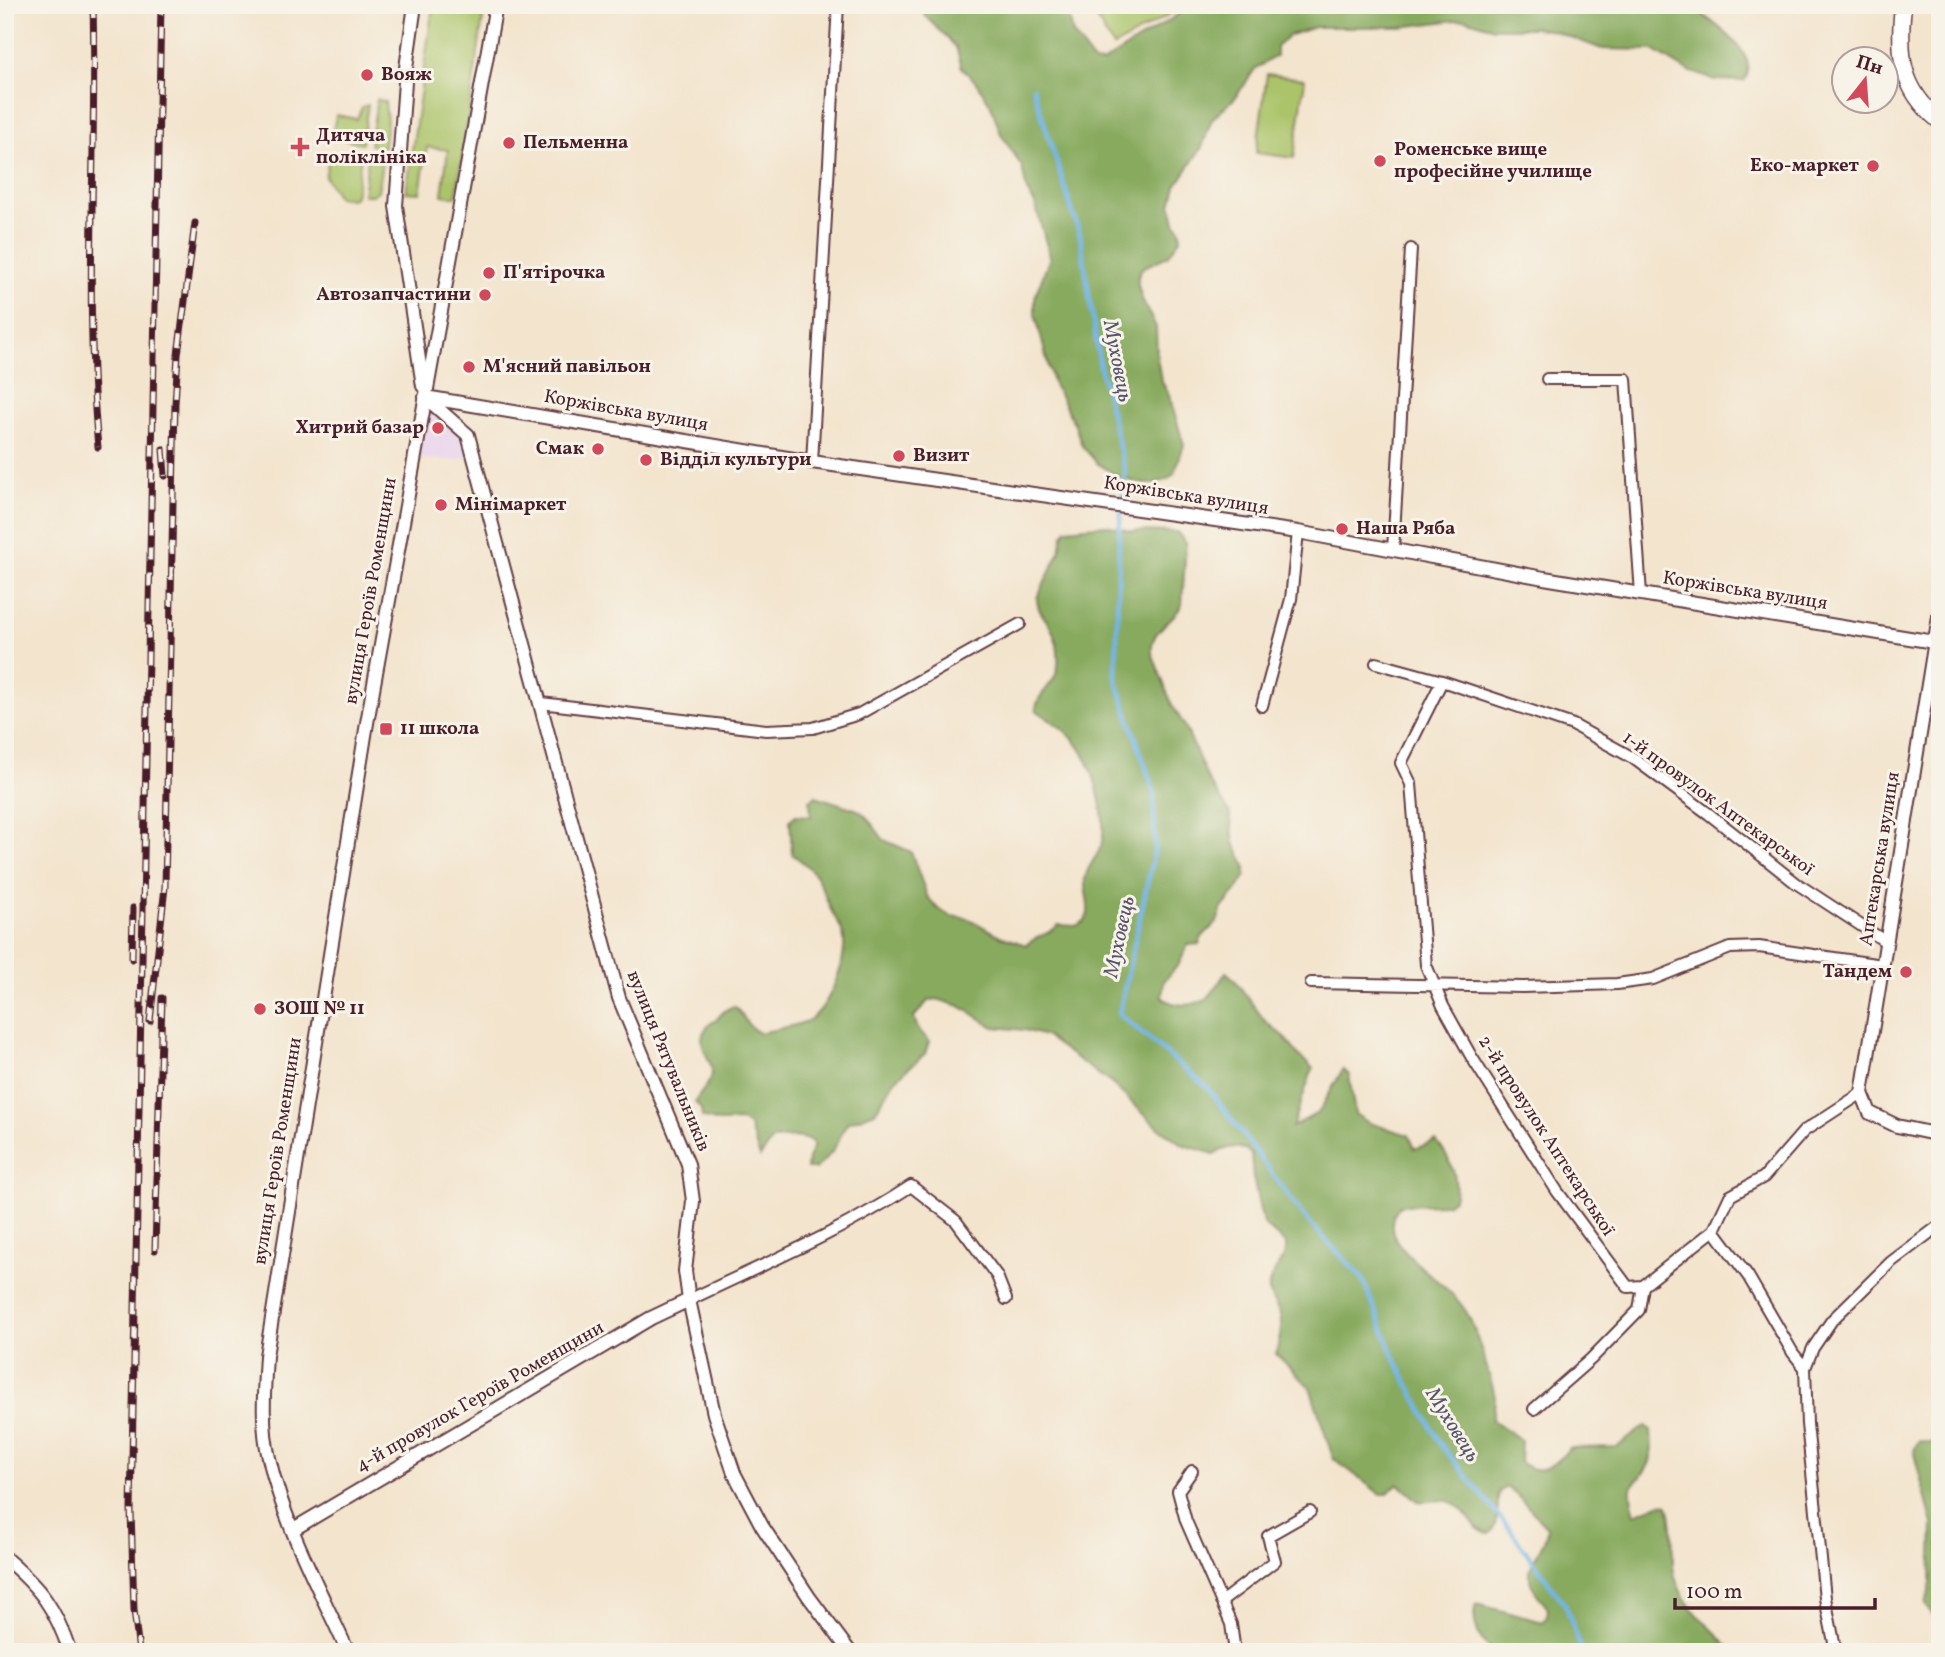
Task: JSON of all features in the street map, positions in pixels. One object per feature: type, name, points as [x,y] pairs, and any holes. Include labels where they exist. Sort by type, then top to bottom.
[{"type":"main road","points":[[1903,5],[1900,36],[1903,68],[1916,99],[1940,121]]},
{"type":"street","name":"вулиця Героїв Роменщини","points":[[415,5],[406,68],[396,206],[425,397]]},
{"type":"street","name":"вулиця Героїв Роменщини","points":[[348,1652],[292,1530],[269,1458],[263,1403],[266,1356],[365,736],[496,5]]},
{"type":"street","points":[[813,462],[838,5]]},
{"type":"street","points":[[1394,550],[1410,249]]},
{"type":"street","points":[[1547,379],[1626,379],[1641,594]]},
{"type":"street","name":"Коржівська вулиця","points":[[425,397],[813,462],[1297,532],[1641,594],[1938,643]]},
{"type":"street","name":"вулиця Рятувальників","points":[[425,397],[468,435],[619,999],[688,1164],[694,1201],[685,1270],[714,1414],[734,1473],[762,1526],[809,1597],[850,1652]]},
{"type":"street","points":[[1262,706],[1291,599],[1297,532]]},
{"type":"street","name":"Аптекарська вулиця","points":[[1862,1093],[1938,643],[1940,610]]},
{"type":"street","points":[[541,703],[766,730],[813,728],[859,714],[1020,624]]},
{"type":"street","name":"1-й провулок Аптекарської","points":[[1376,663],[1442,681],[1573,725],[1633,758],[1796,883],[1886,943]]},
{"type":"street","points":[[1435,986],[1426,965],[1410,784],[1401,764],[1442,681]]},
{"type":"street","points":[[1311,983],[1523,987],[1617,984],[1653,979],[1730,948],[1759,947],[1882,965]]},
{"type":"street","name":"2-й провулок Аптекарської","points":[[1435,986],[1471,1056],[1557,1191],[1628,1287],[1643,1286]]},
{"type":"street","points":[[1534,1409],[1591,1359],[1639,1310],[1643,1286],[1714,1230],[1730,1196],[1764,1177],[1804,1131],[1862,1093],[1870,1113],[1898,1126],[1940,1135]]},
{"type":"street","points":[[689,1300],[826,1236],[911,1186],[956,1221],[997,1276],[1006,1299]]},
{"type":"street","points":[[1836,1652],[1825,1598],[1807,1424],[1805,1368],[1813,1348],[1832,1320],[1891,1262],[1940,1225]]},
{"type":"street","points":[[1714,1230],[1748,1276],[1793,1353],[1805,1368]]},
{"type":"street","name":"4-й провулок Героїв Роменщини","points":[[292,1530],[651,1318],[689,1300]]},
{"type":"street","points":[[1192,1471],[1178,1491],[1186,1521],[1231,1625],[1235,1652]]},
{"type":"street","points":[[1221,1602],[1275,1561],[1268,1536],[1310,1512]]},
{"type":"street","points":[[5,1558],[33,1582],[59,1620],[70,1652]]},
{"type":"shaded area","name":"Хитрий базар","points":[[426,406],[462,435],[470,456],[456,460],[419,459]]},
{"type":"green space","points":[[433,5],[485,5],[456,197],[442,195],[448,150],[427,147],[420,193],[406,192]]},
{"type":"green space","points":[[920,5],[1067,5],[1073,34],[1094,62],[1102,63],[1193,5],[1689,5],[1731,38],[1747,60],[1748,71],[1744,81],[1715,80],[1686,70],[1653,50],[1602,49],[1554,31],[1494,28],[1465,19],[1400,27],[1315,27],[1290,35],[1276,47],[1276,56],[1255,69],[1235,98],[1212,119],[1202,147],[1176,186],[1171,205],[1181,238],[1168,256],[1142,268],[1138,277],[1143,302],[1156,327],[1161,380],[1169,395],[1184,445],[1174,474],[1153,484],[1143,484],[1121,478],[1097,463],[1082,446],[1075,425],[1053,383],[1035,314],[1035,297],[1050,257],[1035,204],[1027,191],[1022,167],[1001,134],[990,103],[962,68],[956,47],[925,16]]},
{"type":"green space","points":[[1105,5],[1172,5],[1175,11],[1113,47],[1093,12]]},
{"type":"green space","points":[[1267,74],[1305,79],[1294,158],[1256,153]]},
{"type":"green space","points":[[377,99],[385,102],[387,121],[384,147],[370,145]]},
{"type":"green space","points":[[368,105],[362,143],[332,137],[336,115],[357,119],[362,107]]},
{"type":"green space","points":[[330,152],[361,157],[355,197],[351,199],[338,197],[325,177]]},
{"type":"green space","points":[[368,158],[382,161],[378,191],[372,195],[363,195]]},
{"type":"green space","points":[[1106,525],[1130,531],[1177,532],[1186,543],[1182,605],[1154,638],[1152,653],[1172,705],[1186,728],[1208,780],[1230,813],[1234,843],[1246,867],[1246,875],[1222,908],[1217,922],[1202,937],[1199,944],[1188,945],[1179,964],[1164,981],[1162,997],[1177,1004],[1194,1003],[1211,994],[1226,972],[1234,979],[1265,1021],[1313,1068],[1292,1127],[1319,1112],[1343,1069],[1349,1075],[1355,1114],[1369,1123],[1409,1135],[1415,1149],[1436,1141],[1452,1168],[1456,1183],[1454,1199],[1447,1204],[1400,1205],[1393,1216],[1392,1227],[1395,1237],[1409,1256],[1453,1296],[1468,1315],[1494,1392],[1492,1420],[1521,1441],[1520,1462],[1535,1469],[1553,1464],[1570,1448],[1617,1447],[1645,1426],[1651,1430],[1651,1460],[1631,1488],[1635,1514],[1661,1503],[1668,1505],[1672,1527],[1673,1565],[1681,1592],[1696,1613],[1734,1652],[1501,1652],[1486,1645],[1475,1621],[1477,1604],[1543,1622],[1547,1616],[1548,1609],[1532,1585],[1530,1570],[1544,1542],[1547,1527],[1506,1487],[1499,1492],[1497,1520],[1489,1534],[1478,1529],[1457,1505],[1451,1502],[1418,1501],[1398,1483],[1387,1494],[1380,1494],[1333,1458],[1310,1387],[1276,1354],[1281,1320],[1269,1292],[1269,1285],[1284,1256],[1286,1244],[1263,1224],[1251,1154],[1242,1148],[1233,1147],[1214,1154],[1184,1145],[1160,1129],[1112,1084],[1045,1036],[1024,1030],[994,1027],[960,1006],[937,999],[928,1001],[914,1017],[918,1029],[929,1041],[925,1054],[895,1080],[875,1112],[847,1123],[833,1151],[815,1169],[807,1169],[814,1145],[810,1140],[796,1137],[773,1139],[760,1157],[749,1126],[741,1121],[718,1122],[702,1117],[701,1109],[695,1102],[710,1081],[712,1073],[702,1045],[709,1025],[734,1006],[752,1028],[760,1033],[802,1023],[819,1011],[837,979],[843,955],[842,931],[817,878],[792,854],[790,820],[796,815],[811,816],[810,800],[816,796],[858,810],[884,840],[911,852],[927,896],[937,908],[951,916],[969,919],[1000,936],[1026,945],[1058,925],[1074,926],[1086,919],[1088,906],[1085,879],[1101,846],[1101,808],[1094,779],[1077,744],[1036,710],[1039,698],[1057,672],[1058,661],[1055,637],[1040,610],[1037,598],[1060,551],[1067,529]]},
{"type":"green space","points":[[1919,1441],[1935,1444],[1940,1448],[1940,1629],[1926,1604],[1931,1582],[1933,1525],[1914,1454]]},
{"type":"waterway","name":"Муховець","points":[[1033,88],[1080,235],[1100,366],[1125,471],[1119,535],[1116,679],[1154,792],[1155,848],[1119,1014],[1208,1088],[1306,1219],[1362,1278],[1397,1363],[1441,1445],[1509,1528],[1566,1606],[1582,1652]]},
{"type":"railway","points":[[93,5],[91,281],[98,447]]},
{"type":"railway","points":[[139,1652],[134,1610],[131,1510],[161,5]]},
{"type":"railway","points":[[150,1021],[165,887],[175,404],[178,355],[195,223]]},
{"type":"railway","points":[[163,449],[165,476]]},
{"type":"railway","points":[[132,959],[133,908]]},
{"type":"railway","points":[[155,1250],[162,998]]},
{"type":"place","name":"Вояж","points":[[367,75]]},
{"type":"place","name":"Пельменна","points":[[509,143]]},
{"type":"place","name":"Дитяча поліклініка","points":[[300,147]]},
{"type":"place","name":"Роменське вище професійне училище","points":[[1380,161]]},
{"type":"place","name":"Еко-маркет","points":[[1873,166]]},
{"type":"place","name":"П'ятірочка","points":[[489,273]]},
{"type":"place","name":"Автозапчастини","points":[[485,295]]},
{"type":"place","name":"М'ясний павільон","points":[[469,367]]},
{"type":"place","name":"Хитрий базар","points":[[438,428]]},
{"type":"place","name":"Смак","points":[[598,449]]},
{"type":"place","name":"Визит","points":[[899,456]]},
{"type":"place","name":"Відділ культури","points":[[646,460]]},
{"type":"place","name":"Мінімаркет","points":[[441,505]]},
{"type":"place","name":"Наша Ряба","points":[[1342,529]]},
{"type":"place","name":"11 школа","points":[[386,729]]},
{"type":"place","name":"Тандем","points":[[1906,972]]},
{"type":"place","name":"ЗОШ № 11","points":[[260,1009]]}]
